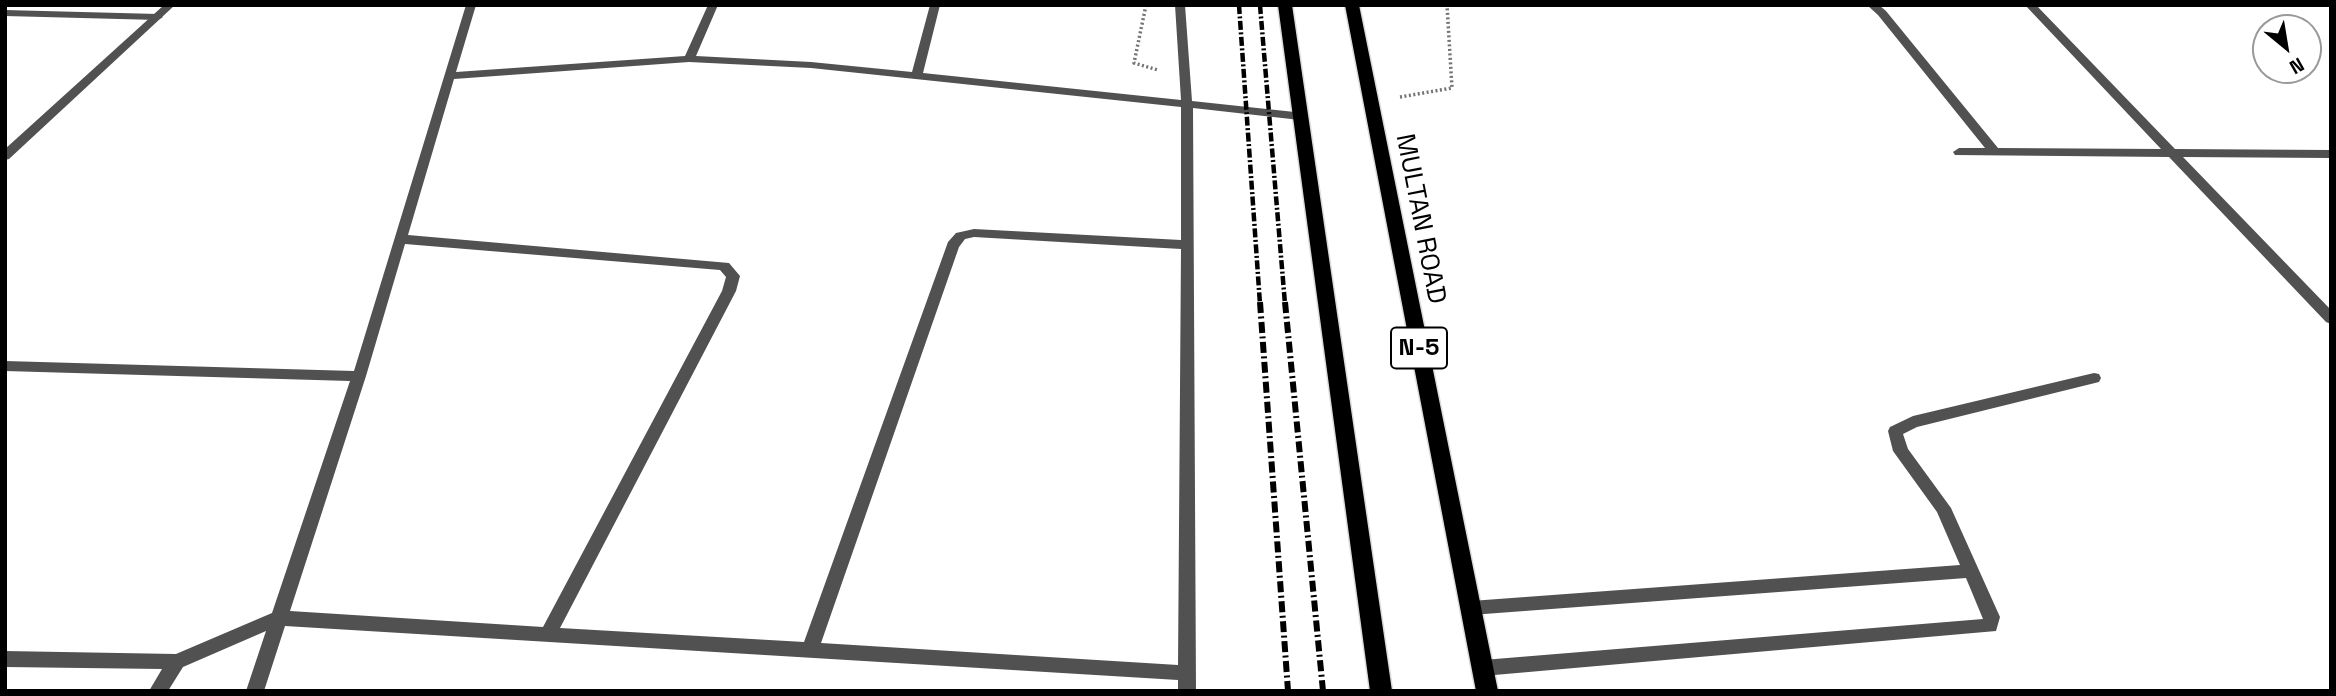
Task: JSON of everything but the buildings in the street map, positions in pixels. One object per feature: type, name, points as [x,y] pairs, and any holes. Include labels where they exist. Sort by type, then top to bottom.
[{"type":"main road","points":[[1284,5],[1381,691]]},
{"type":"main road","name":"MULTAN ROAD","points":[[1352,5],[1487,691]]},
{"type":"street","points":[[5,156],[170,5]]},
{"type":"street","points":[[255,691],[359,376],[471,5]]},
{"type":"street","points":[[689,59],[713,5]]},
{"type":"street","points":[[917,76],[936,5]]},
{"type":"street","points":[[1180,5],[1187,105],[1187,691]]},
{"type":"street","points":[[1872,5],[1882,13],[1994,152]]},
{"type":"street","points":[[2029,5],[2331,319]]},
{"type":"street","points":[[5,13],[158,17]]},
{"type":"street","points":[[449,76],[689,59],[811,65],[1300,116]]},
{"type":"street","points":[[1959,152],[2331,154]]},
{"type":"street","points":[[810,650],[953,246],[961,236],[974,233],[1186,245]]},
{"type":"street","points":[[401,239],[724,266],[733,276],[729,291],[548,634]]},
{"type":"street","points":[[5,366],[359,376]]},
{"type":"street","points":[[1483,668],[1990,626],[1992,617],[1943,509],[1901,451],[1895,431],[1913,422],[2094,378]]},
{"type":"street","points":[[1471,608],[1972,571]]},
{"type":"street","points":[[5,659],[177,662],[279,618],[1186,673]]},
{"type":"street","points":[[158,691],[177,662]]},
{"type":"path","points":[[1135,50],[1146,5]]},
{"type":"path","points":[[1370,102],[1452,88],[1447,5]]},
{"type":"railway","points":[[1239,5],[1260,304]]},
{"type":"railway","points":[[1260,5],[1285,304]]},
{"type":"railway","points":[[1260,302],[1288,691]]},
{"type":"railway","points":[[1285,302],[1323,691]]}]
